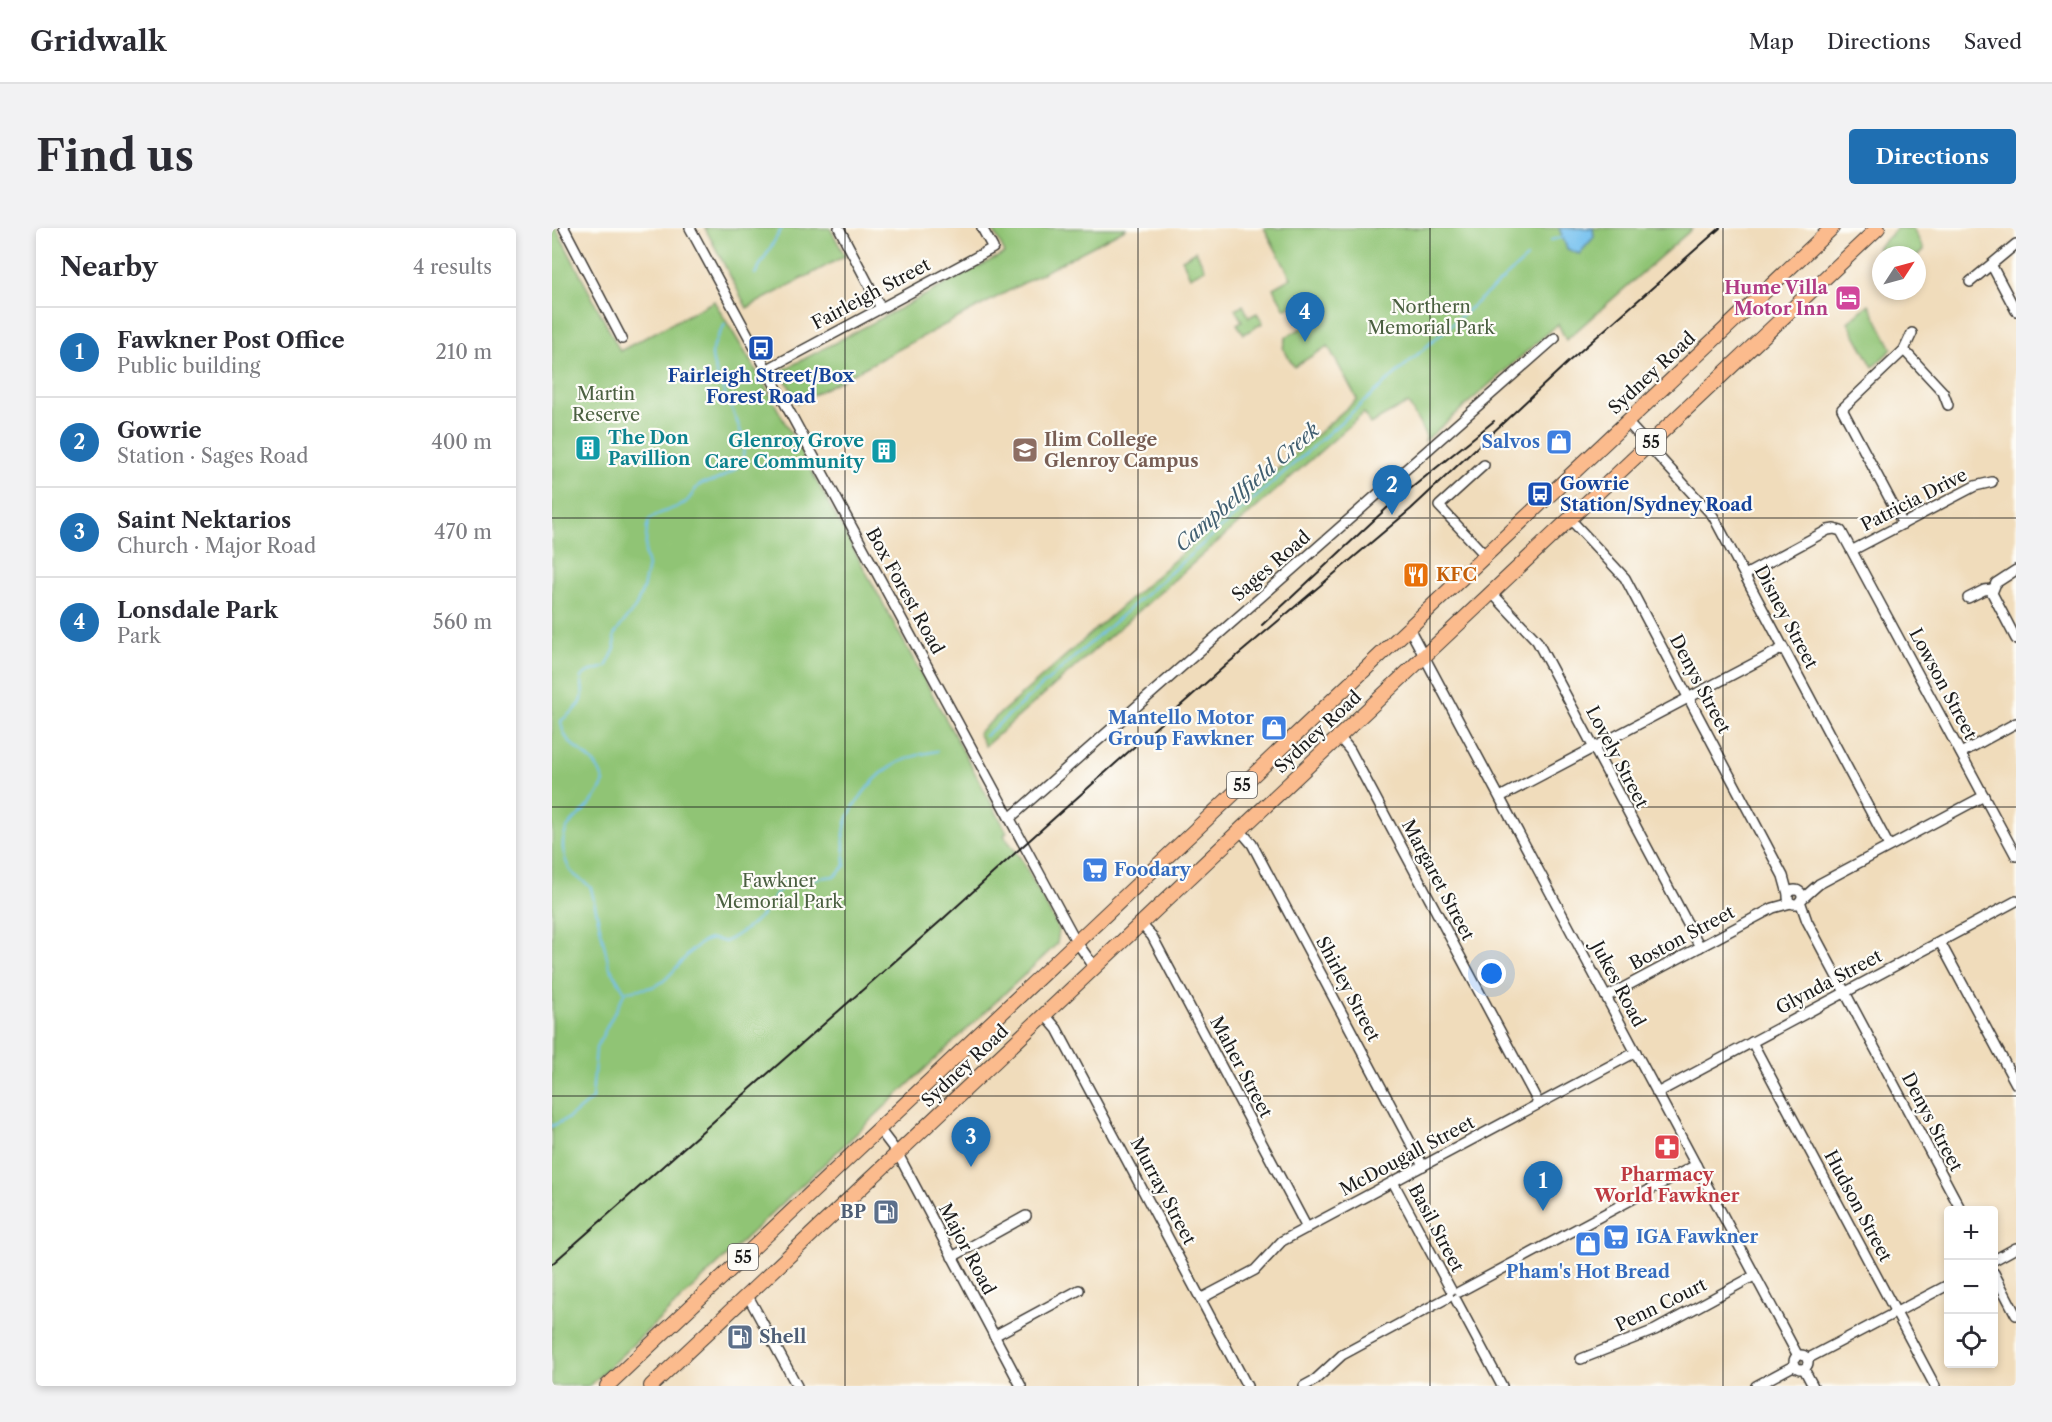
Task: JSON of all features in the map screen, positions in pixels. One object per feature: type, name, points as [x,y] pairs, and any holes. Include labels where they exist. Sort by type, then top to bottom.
[{"type":"highway","name":"Sydney Road","points":[[607,1386],[1832,228]]},
{"type":"highway","name":"Sydney Road","points":[[655,1385],[1878,228]]},
{"type":"street","points":[[564,228],[622,339]]},
{"type":"street","name":"Box Forest Road","points":[[690,228],[1076,941],[1095,968]]},
{"type":"street","points":[[839,228],[881,308]]},
{"type":"street","name":"Fairleigh Street","points":[[766,370],[993,248],[982,228]]},
{"type":"street","points":[[1970,282],[2016,244]]},
{"type":"street","points":[[1992,266],[2016,311]]},
{"type":"street","points":[[1903,524],[1842,409],[1904,350],[1912,333]]},
{"type":"street","name":"Sages Road","points":[[1010,818],[1555,338]]},
{"type":"street","points":[[1904,350],[1942,392],[1948,405]]},
{"type":"street","name":"Disney Street","points":[[1627,422],[1709,511],[1889,846]]},
{"type":"street","points":[[1484,465],[1439,506],[1485,555]]},
{"type":"street","name":"Patricia Drive","points":[[1853,550],[1974,486],[1992,482]]},
{"type":"street","name":"Denys Street","points":[[1570,519],[1622,574],[1958,1206]]},
{"type":"street","name":"Lowson Street","points":[[1745,575],[1828,530],[1838,529],[1844,534],[2016,856]]},
{"type":"street","points":[[1968,598],[1984,590],[1992,589],[1999,580],[2016,570]]},
{"type":"street","points":[[1992,589],[1993,596],[2016,639]]},
{"type":"street","name":"Lovely Street","points":[[1492,592],[1537,641],[1700,947]]},
{"type":"street","name":"Jukes Road","points":[[1408,628],[1813,1386]]},
{"type":"street","points":[[1500,797],[1784,648]]},
{"type":"street","points":[[1961,753],[2016,723]]},
{"type":"street","name":"Margaret Street","points":[[1339,737],[1350,750],[1539,1104]]},
{"type":"street","name":"Boston Street","points":[[1606,997],[1984,796]]},
{"type":"street","name":"Shirley Street","points":[[1240,830],[1252,844],[1423,1166]]},
{"type":"street","name":"Glynda Street","points":[[1657,1092],[2016,901]]},
{"type":"street","name":"Maher Street","points":[[1141,924],[1152,936],[1307,1228]]},
{"type":"street","points":[[1940,942],[2016,1084]]},
{"type":"street","name":"Murray Street","points":[[1045,1015],[1057,1029],[1247,1386]]},
{"type":"street","name":"Hudson Street","points":[[1752,1042],[1935,1386]]},
{"type":"street","name":"McDougall Street","points":[[1202,1298],[1256,1270],[1282,1241],[1636,1053]]},
{"type":"street","name":"Major Road","points":[[879,1129],[898,1154],[1021,1386]]},
{"type":"street","points":[[1304,1386],[1315,1380],[1342,1355],[1696,1166]]},
{"type":"street","name":"Basil Street","points":[[1393,1182],[1502,1386]]},
{"type":"street","points":[[952,1257],[1026,1216]]},
{"type":"street","points":[[1998,1258],[2016,1248]]},
{"type":"street","name":"Penn Court","points":[[1581,1359],[1655,1330],[1754,1276]]},
{"type":"street","points":[[1998,1281],[2016,1315]]},
{"type":"street","points":[[1756,1386],[1944,1287]]},
{"type":"street","points":[[994,1336],[1079,1290]]},
{"type":"street","points":[[748,1296],[796,1386]]},
{"type":"green space","name":"Fawkner Memorial Park","points":[[552,228],[556,228],[620,351],[714,301],[763,382],[1007,832],[1004,835],[1023,862],[1059,930],[1057,944],[589,1386],[552,1386]]},
{"type":"green space","points":[[705,228],[830,228],[845,256],[747,308]]},
{"type":"green space","points":[[992,228],[1127,228],[798,403],[781,371],[1005,253]]},
{"type":"green space","name":"Northern Memorial Park","points":[[1264,228],[1693,228],[1566,340],[1558,324],[1425,441],[1426,436],[1408,403],[1370,424],[1364,413],[985,746],[978,733],[1357,399],[1328,346],[1294,367],[1283,348],[1286,337],[1314,321],[1303,299],[1285,309],[1273,288],[1291,278]]},
{"type":"green space","points":[[1897,228],[1913,228],[1922,246],[1879,246]]},
{"type":"green space","points":[[1196,251],[1205,269],[1190,277],[1182,259]]},
{"type":"green space","points":[[1869,304],[1892,349],[1873,367],[1848,322]]},
{"type":"green space","points":[[1243,305],[1249,317],[1257,313],[1263,323],[1244,334],[1237,324],[1242,321],[1235,309]]},
{"type":"water","points":[[1559,228],[1593,228],[1594,237],[1579,254],[1567,249]]},
{"type":"waterway","points":[[755,274],[782,228]]},
{"type":"waterway","name":"Campbellfield Creek","points":[[1551,240],[1563,237]]},
{"type":"waterway","name":"Campbellfield Creek","points":[[985,736],[1527,258]]},
{"type":"waterway","points":[[552,1126],[569,1118],[592,1099],[596,1048],[625,992],[609,966],[591,888],[570,870],[563,848],[563,840],[570,824],[593,801],[604,782],[594,763],[566,737],[561,721],[580,704],[583,694],[581,677],[588,672],[606,667],[615,649],[614,635],[636,606],[643,589],[648,566],[645,555],[649,520],[686,502],[701,484],[714,481],[730,473],[738,466],[743,455],[743,442],[739,427],[719,379],[712,353],[725,324]]},
{"type":"waterway","name":"Campbellfield Creek","points":[[627,991],[658,985],[705,941],[712,939],[725,942],[745,930],[766,910],[784,882],[835,876],[845,866],[844,837],[847,822],[853,808],[865,791],[890,767],[911,757],[937,751]]},
{"type":"railway","points":[[552,1264],[1226,665],[1411,509],[1567,363],[1720,228]]},
{"type":"railway","points":[[1262,625],[1388,507],[1494,421]]},
{"type":"place","name":"Hume Villa Motor Inn","points":[[1848,298]]},
{"type":"place","name":"Lonsdale Park","points":[[1305,342]]},
{"type":"place","name":"Fairleigh Street/Box Forest Road","points":[[761,348]]},
{"type":"place","name":"Salvos","points":[[1559,442]]},
{"type":"place","name":"The Don Pavillion","points":[[588,448]]},
{"type":"place","name":"Ilim College Glenroy Campus","points":[[1025,450]]},
{"type":"place","name":"Glenroy Grove Care Community","points":[[884,451]]},
{"type":"place","name":"Gowrie Station/Sydney Road","points":[[1540,494]]},
{"type":"place","name":"Gowrie","points":[[1392,515]]},
{"type":"place","name":"KFC","points":[[1416,575]]},
{"type":"place","name":"Mantello Motor Group Fawkner","points":[[1274,728]]},
{"type":"place","name":"Foodary","points":[[1095,870]]},
{"type":"place","name":"Pharmacy World Fawkner","points":[[1667,1147]]},
{"type":"place","name":"Saint Nektarios","points":[[971,1167]]},
{"type":"place","name":"Fawkner Post Office","points":[[1543,1211]]},
{"type":"place","name":"BP","points":[[886,1212]]},
{"type":"place","name":"IGA Fawkner","points":[[1616,1237]]},
{"type":"place","name":"Pham's Hot Bread","points":[[1588,1244]]},
{"type":"place","name":"Shell","points":[[740,1337]]},
{"type":"park label","name":"Martin Reserve","points":[[606,404]]}]
